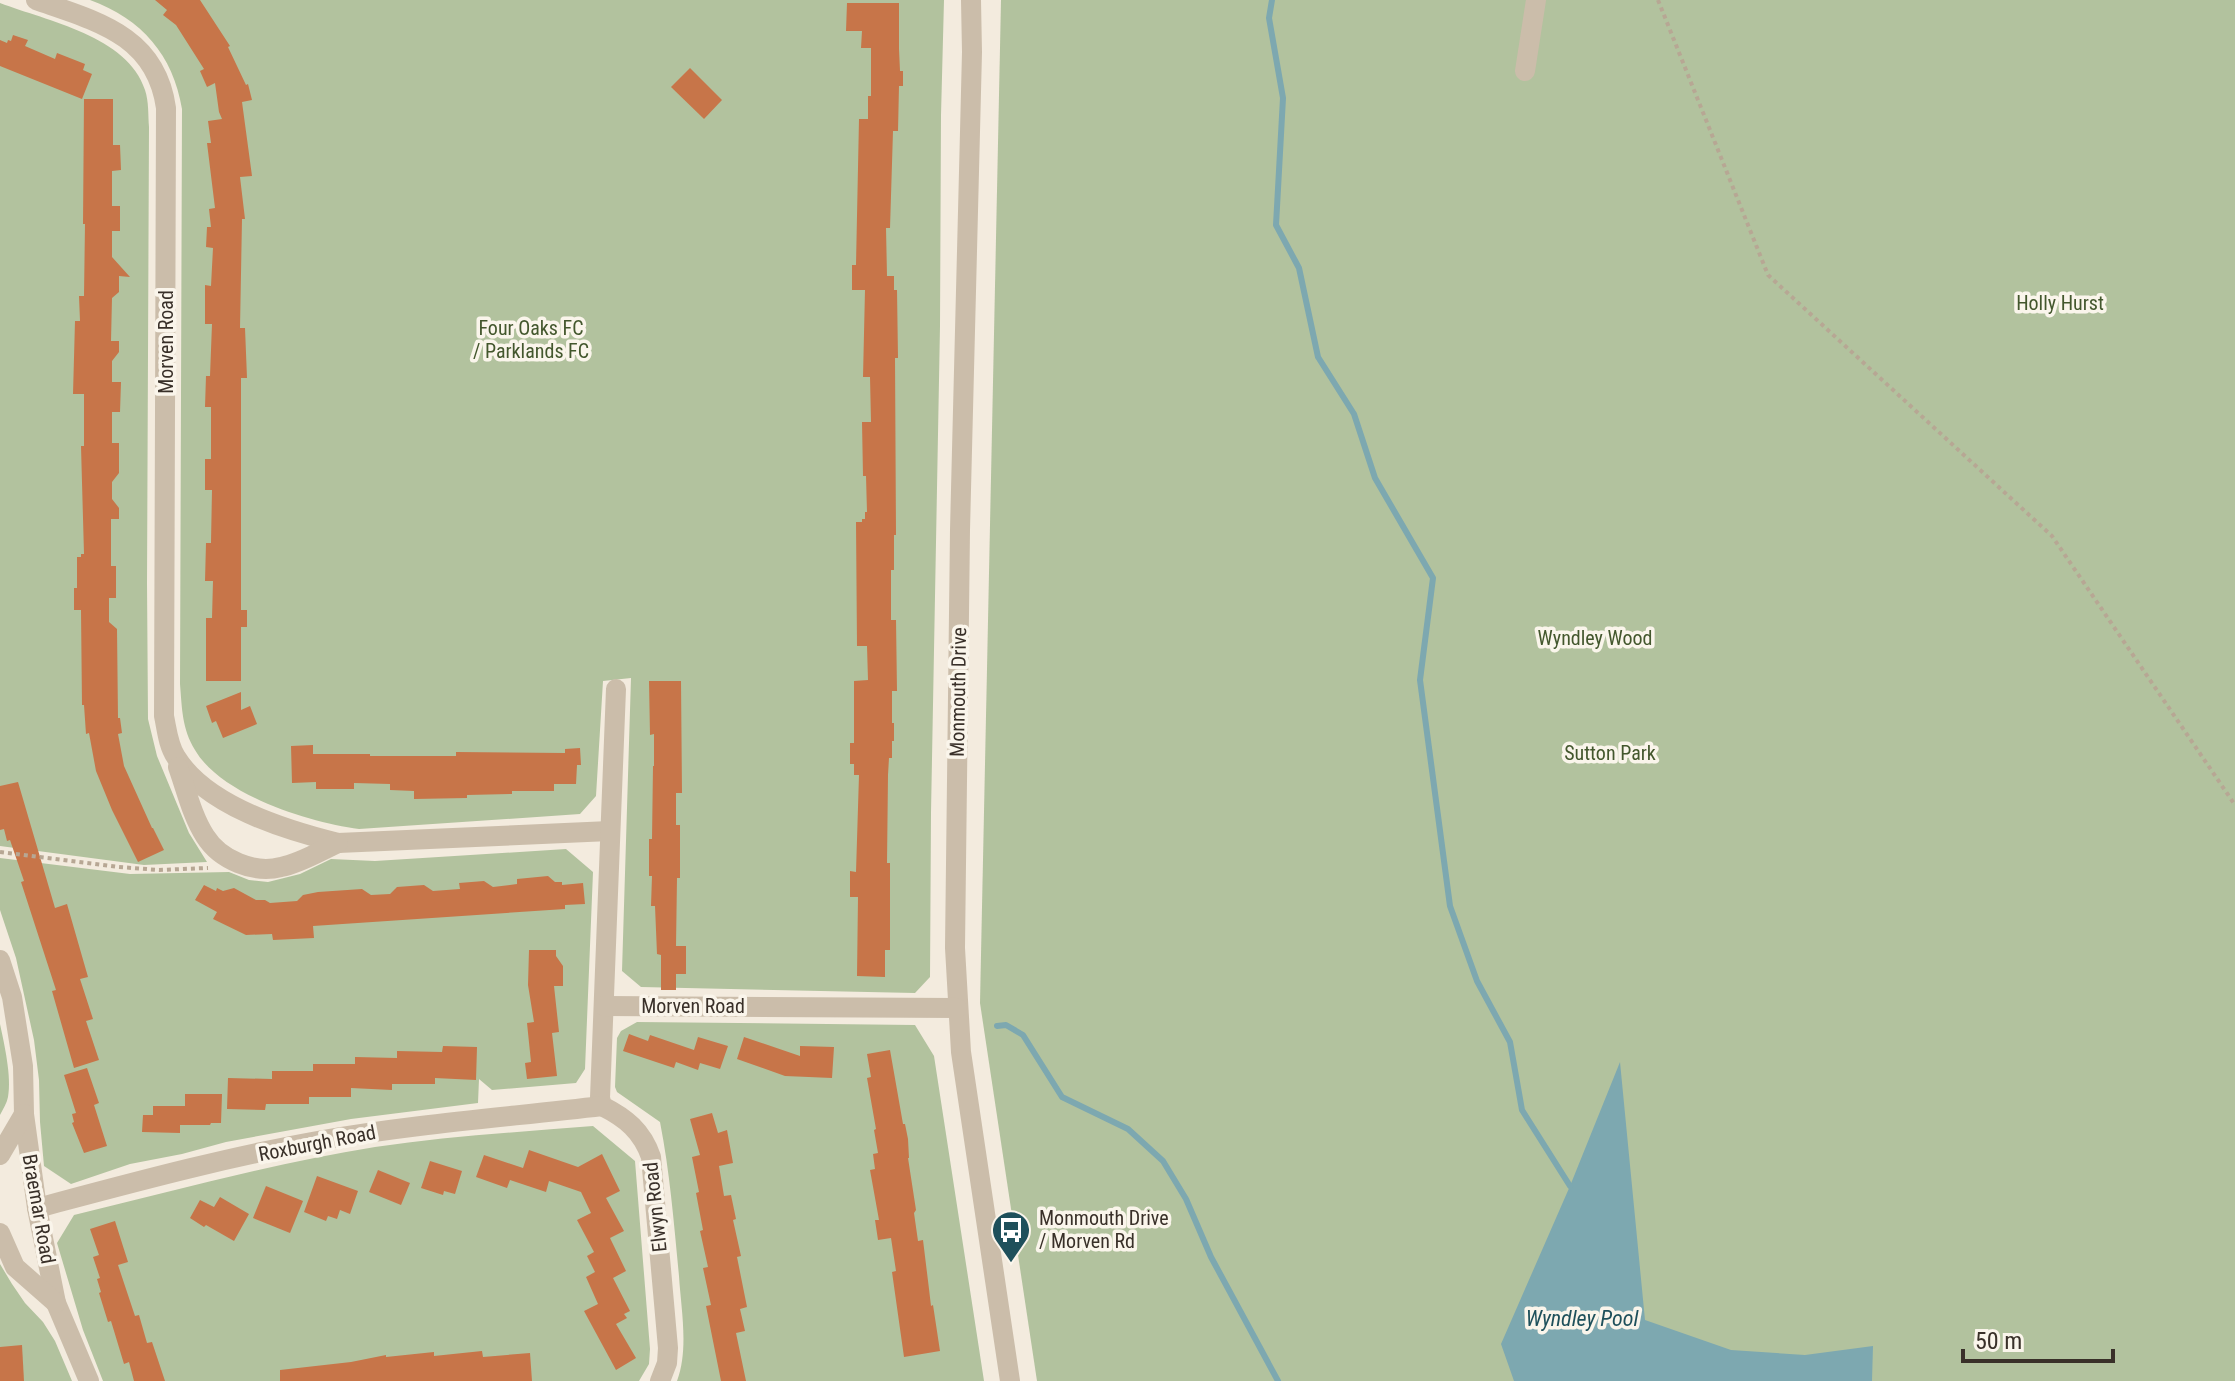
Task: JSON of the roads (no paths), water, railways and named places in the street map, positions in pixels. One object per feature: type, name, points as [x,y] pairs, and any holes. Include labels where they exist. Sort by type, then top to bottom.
[{"type":"street","name":"Morven Road","points":[[36,0],[102,23],[119,33],[153,67],[163,87],[166,108],[164,716],[170,745],[204,836],[215,848],[238,863],[266,869],[279,868],[338,843]]},
{"type":"street","name":"Monmouth Drive","points":[[971,0],[955,948],[961,1052],[1010,1381]]},
{"type":"street","points":[[1525,71],[1536,0]]},
{"type":"street","points":[[602,1106],[599,1083],[616,689]]},
{"type":"street","name":"Morven Road","points":[[174,756],[198,783],[264,821],[338,843],[610,831]]},
{"type":"street","name":"Braemar Road","points":[[0,960],[12,997],[23,1066],[24,1114],[37,1208],[56,1303],[89,1381]]},
{"type":"street","name":"Morven Road","points":[[604,1006],[957,1008]]},
{"type":"street","name":"Roxburgh Road","points":[[37,1208],[176,1171],[319,1141],[388,1130],[602,1106]]},
{"type":"street","name":"Elwyn Road","points":[[602,1106],[635,1127],[651,1157],[668,1348],[667,1363],[660,1381]]},
{"type":"street","name":"Braemar Road","points":[[0,1155],[24,1114]]},
{"type":"street","name":"Braemar Road","points":[[0,1233],[15,1267],[56,1303]]},
{"type":"water","name":"Wyndley Pool","points":[[1620,1062],[1645,1320],[1731,1350],[1805,1355],[1873,1346],[1872,1381],[1514,1381],[1501,1344]]},
{"type":"waterway","points":[[1272,0],[1269,18],[1283,98],[1276,225],[1299,268],[1318,357],[1354,414],[1375,478],[1433,578],[1420,680],[1450,906],[1477,981],[1510,1042],[1522,1110],[1570,1186]]},
{"type":"waterway","points":[[997,1026],[1006,1025],[1023,1035],[1062,1097],[1128,1129],[1163,1161],[1186,1199],[1211,1257],[1278,1381]]},
{"type":"place","name":"Monmouth Drive / Morven Rd","points":[[1011,1264]]},
{"type":"park label","name":"Holly Hurst","points":[[2060,303]]},
{"type":"park label","name":"Four Oaks FC / Parklands FC","points":[[531,340]]},
{"type":"park label","name":"Wyndley Wood","points":[[1595,638]]},
{"type":"park label","name":"Sutton Park","points":[[1610,753]]}]
